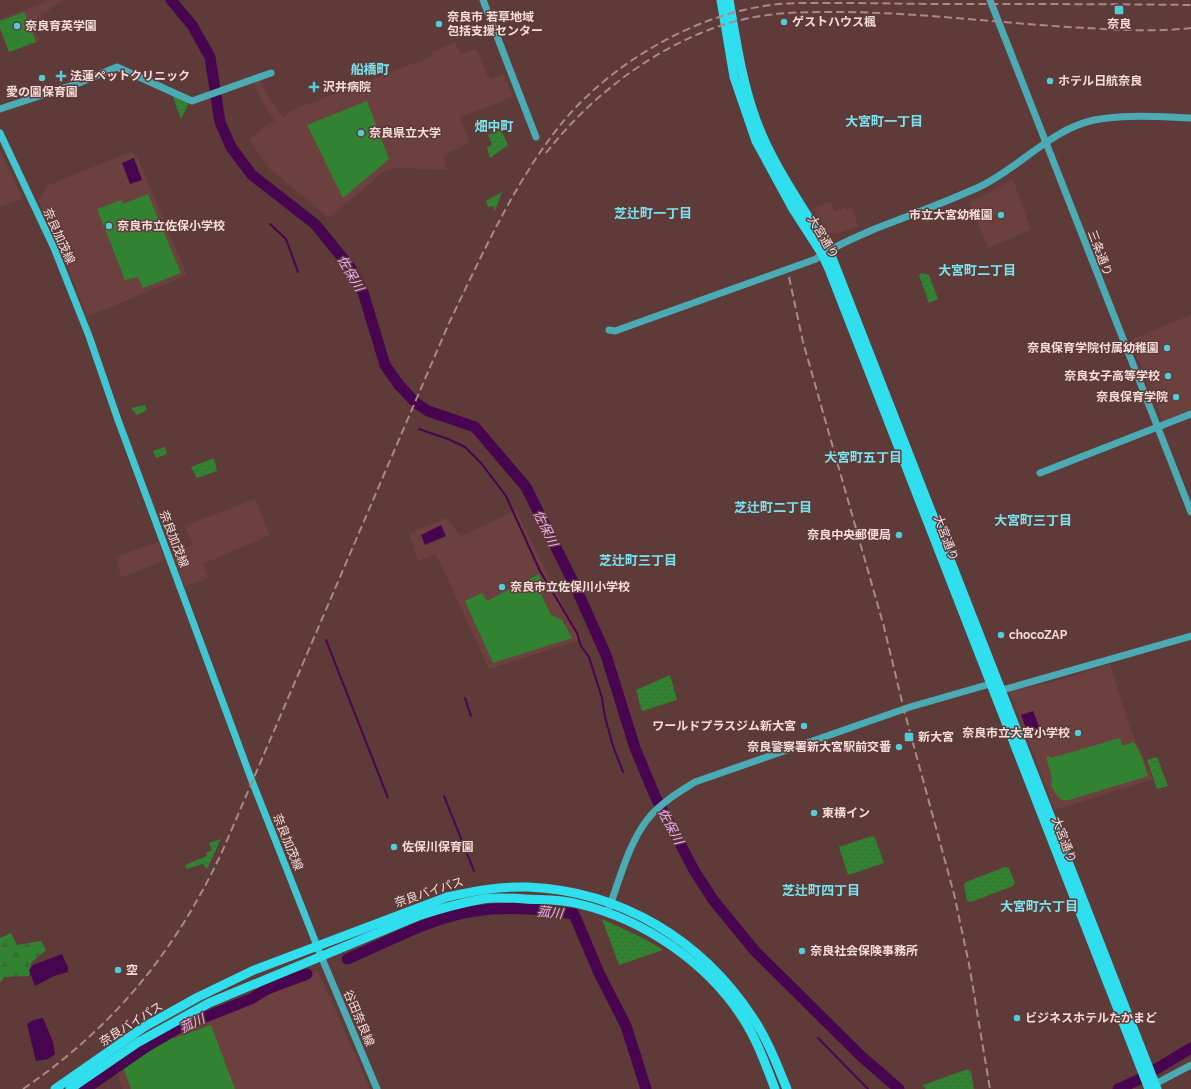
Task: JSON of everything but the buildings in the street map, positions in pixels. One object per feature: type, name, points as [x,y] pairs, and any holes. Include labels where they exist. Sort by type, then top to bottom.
[{"type":"highway","name":"大宮通り","points":[[721,0],[734,77],[756,141],[793,209],[825,252],[990,684],[1144,1062]]},
{"type":"highway","name":"大宮通り","points":[[729,0],[741,66],[754,115],[825,252],[1002,689],[1153,1086]]},
{"type":"highway","name":"奈良バイパス","points":[[55,1089],[144,1027],[198,997],[254,970],[419,906],[447,897],[476,890],[527,887],[553,889],[582,894],[653,933],[691,960],[726,996],[744,1020],[759,1047],[775,1089]]},
{"type":"highway","name":"奈良バイパス","points":[[70,1089],[137,1043],[209,1003],[418,916],[447,907],[483,899],[497,898],[558,900],[609,908],[656,924],[686,943],[725,979],[754,1018],[769,1045],[786,1089]]},
{"type":"main road","name":"奈良加茂線","points":[[0,133],[54,248],[94,349],[121,428],[252,782],[321,956]]},
{"type":"street","points":[[483,0],[536,137]]},
{"type":"street","name":"三条通り","points":[[990,0],[1191,512]]},
{"type":"street","points":[[0,109],[79,83],[117,67],[192,101],[271,73]]},
{"type":"street","points":[[609,330],[615,331],[816,259],[825,252],[979,187],[1001,174],[1054,136],[1093,121],[1144,117],[1191,118]]},
{"type":"street","points":[[1040,472],[1191,414]]},
{"type":"street","points":[[609,908],[635,841],[648,819],[668,800],[695,782],[910,708],[990,684],[1002,689],[1191,636]]},
{"type":"street","name":"谷田奈良線","points":[[321,956],[377,1089]]},
{"type":"street","points":[[1153,1086],[1191,1065]]},
{"type":"shaded area","name":"奈良育英学園","points":[[44,0],[63,0],[32,22],[40,41],[9,53],[0,30],[0,19],[45,2]]},
{"type":"shaded area","name":"奈良県立大学","points":[[455,42],[460,54],[476,49],[486,73],[491,79],[504,74],[513,97],[460,117],[470,142],[444,156],[447,170],[397,168],[382,173],[329,218],[270,169],[249,140],[266,125],[275,121],[261,100],[254,83],[261,80],[267,96],[283,117],[295,109],[433,56],[432,52]]},
{"type":"shaded area","points":[[0,151],[23,199],[0,207]]},
{"type":"shaded area","name":"奈良市立佐保小学校","points":[[130,152],[136,154],[187,275],[87,317],[61,249],[38,200],[46,190],[44,187]]},
{"type":"shaded area","points":[[134,158],[142,180],[130,184],[122,163]]},
{"type":"shaded area","name":"市立大宮幼稚園","points":[[1013,179],[1031,230],[988,248],[969,202]]},
{"type":"shaded area","points":[[831,202],[835,211],[846,207],[847,210],[853,208],[858,226],[835,234],[828,232],[813,208]]},
{"type":"shaded area","name":"奈良女子高等学校","points":[[1191,315],[1191,411],[1163,421],[1130,340]]},
{"type":"shaded area","points":[[255,499],[270,535],[203,564],[208,578],[185,587],[172,553],[193,545],[184,526]]},
{"type":"shaded area","name":"奈良市立佐保川小学校","points":[[516,510],[567,613],[582,639],[489,669],[436,554],[418,561],[409,533],[446,518],[461,536]]},
{"type":"shaded area","points":[[441,525],[446,536],[425,545],[421,535]]},
{"type":"shaded area","points":[[158,542],[164,558],[162,561],[121,578],[116,557]]},
{"type":"shaded area","name":"奈良市立大宮小学校","points":[[1110,664],[1130,728],[1153,779],[1055,810],[1009,692],[1057,681]]},
{"type":"shaded area","points":[[1033,711],[1042,734],[1030,739],[1021,715]]},
{"type":"shaded area","points":[[62,954],[68,967],[68,972],[54,976],[35,986],[29,970],[33,965]]},
{"type":"shaded area","points":[[309,971],[314,973],[318,971],[370,1089],[123,1089],[115,1069],[143,1050],[208,1013],[248,1001],[269,986]]},
{"type":"shaded area","points":[[43,1018],[53,1042],[55,1054],[48,1059],[36,1061],[27,1024],[33,1020]]},
{"type":"green space","name":"奈良育英学園","points":[[24,12],[36,42],[9,52],[0,28],[0,21]]},
{"type":"green space","points":[[172,94],[186,99],[188,105],[181,119]]},
{"type":"green space","points":[[367,101],[389,159],[343,198],[307,125]]},
{"type":"green space","points":[[501,130],[508,145],[490,158],[487,148],[492,144],[488,135]]},
{"type":"green space","points":[[502,192],[495,211],[493,206],[488,207],[486,201]]},
{"type":"green space","points":[[148,194],[181,273],[143,288],[138,277],[125,280],[97,209],[121,200],[123,204]]},
{"type":"green space","points":[[922,273],[929,275],[938,299],[929,303],[919,275]]},
{"type":"green space","points":[[145,405],[147,410],[137,415],[131,408]]},
{"type":"green space","points":[[165,447],[167,454],[156,458],[153,451]]},
{"type":"green space","points":[[214,458],[217,471],[197,478],[191,467]]},
{"type":"green space","points":[[539,574],[545,587],[539,590],[551,615],[562,620],[572,638],[493,663],[465,601],[482,593],[487,601]]},
{"type":"green space","points":[[670,675],[677,700],[642,711],[636,690]]},
{"type":"green space","points":[[1120,738],[1122,746],[1134,742],[1141,755],[1148,776],[1069,800],[1062,800],[1059,798],[1051,786],[1052,778],[1046,757],[1050,756],[1051,758]]},
{"type":"green space","points":[[1157,757],[1168,786],[1157,789],[1147,760]]},
{"type":"green space","points":[[872,836],[875,838],[884,863],[848,875],[839,847]]},
{"type":"green space","points":[[221,839],[207,869],[203,864],[186,869],[185,865],[207,856],[206,853],[212,850],[209,843]]},
{"type":"green space","points":[[1005,867],[1009,868],[1015,883],[1013,886],[971,902],[967,901],[964,885],[966,882]]},
{"type":"green space","points":[[602,919],[645,939],[663,950],[619,965]]},
{"type":"green space","points":[[11,933],[17,945],[41,941],[46,950],[31,963],[29,976],[4,977],[0,983],[0,938]]},
{"type":"green space","points":[[211,1025],[235,1089],[131,1089],[123,1067],[169,1037],[175,1038]]},
{"type":"green space","points":[[968,1069],[971,1072],[974,1089],[926,1089],[923,1086],[923,1085]]},
{"type":"waterway","name":"佐保川","points":[[171,0],[192,25],[210,57],[220,122],[231,147],[252,175],[315,224],[350,267],[363,292],[385,365],[399,385],[416,403],[428,411],[475,427],[526,487],[575,586],[606,655],[635,748],[655,796],[695,872],[714,901],[755,951],[862,1057],[899,1089]]},
{"type":"waterway","points":[[270,224],[286,239],[298,272]]},
{"type":"waterway","points":[[419,429],[448,439],[465,447],[481,463],[506,496],[540,571],[577,633],[581,646],[589,657],[602,698],[605,717],[613,746],[623,772]]},
{"type":"waterway","points":[[326,640],[388,798]]},
{"type":"waterway","points":[[465,698],[471,716]]},
{"type":"waterway","points":[[444,796],[474,871]]},
{"type":"waterway","name":"菰川","points":[[347,959],[426,924],[459,914],[488,909],[512,908],[574,914],[599,973],[626,1026],[646,1089]]},
{"type":"waterway","name":"菰川","points":[[85,1089],[146,1047],[180,1027],[251,999],[267,989],[307,974]]},
{"type":"waterway","points":[[818,1038],[868,1089]]},
{"type":"waterway","name":"佐保川","points":[[1118,1089],[1138,1080],[1191,1048]]},
{"type":"railway","points":[[23,1089],[56,1065],[86,1040],[114,1013],[139,985],[162,955],[204,888],[222,852],[449,323],[474,270],[517,189],[549,139],[586,97],[631,61],[656,45],[683,31],[710,20],[764,6],[809,3],[1191,5]]},
{"type":"railway","points":[[546,153],[590,105],[616,83],[644,63],[674,46],[705,32],[736,21],[777,14],[837,12],[900,14],[1113,29],[1152,30],[1191,28]]},
{"type":"railway","points":[[789,277],[803,342],[884,627],[904,710],[954,894],[969,964],[990,1089]]},
{"type":"place","name":"奈良","points":[[1119,10]]},
{"type":"place","name":"ゲストハウス楓","points":[[784,22]]},
{"type":"place","name":"奈良市 若草地域 包括支援センター","points":[[439,24]]},
{"type":"place","name":"奈良育英学園","points":[[17,26]]},
{"type":"place","name":"法蓮ペットクリニック","points":[[61,76]]},
{"type":"place","name":"愛の園保育園","points":[[42,78]]},
{"type":"place","name":"ホテル日航奈良","points":[[1050,81]]},
{"type":"place","name":"沢井病院","points":[[314,87]]},
{"type":"place","name":"奈良県立大学","points":[[361,133]]},
{"type":"place","name":"市立大宮幼稚園","points":[[1001,215]]},
{"type":"place","name":"奈良市立佐保小学校","points":[[109,226]]},
{"type":"place","name":"奈良保育学院付属幼稚園","points":[[1167,348]]},
{"type":"place","name":"奈良女子高等学校","points":[[1168,376]]},
{"type":"place","name":"奈良保育学院","points":[[1176,397]]},
{"type":"place","name":"奈良中央郵便局","points":[[899,535]]},
{"type":"place","name":"奈良市立佐保川小学校","points":[[502,587]]},
{"type":"place","name":"chocoZAP","points":[[1001,635]]},
{"type":"place","name":"ワールドプラスジム新大宮","points":[[804,726]]},
{"type":"place","name":"奈良市立大宮小学校","points":[[1078,733]]},
{"type":"place","name":"新大宮","points":[[909,737]]},
{"type":"place","name":"奈良警察署新大宮駅前交番","points":[[899,747]]},
{"type":"place","name":"東横イン","points":[[814,813]]},
{"type":"place","name":"佐保川保育園","points":[[394,847]]},
{"type":"place","name":"奈良社会保険事務所","points":[[802,951]]},
{"type":"place","name":"空","points":[[118,970]]},
{"type":"place","name":"ビジネスホテルたかまど","points":[[1017,1018]]},
{"type":"district","name":"船橋町","points":[[370,69]]},
{"type":"district","name":"大宮町一丁目","points":[[884,121]]},
{"type":"district","name":"畑中町","points":[[494,126]]},
{"type":"district","name":"芝辻町一丁目","points":[[653,213]]},
{"type":"district","name":"大宮町二丁目","points":[[977,270]]},
{"type":"district","name":"大宮町五丁目","points":[[863,457]]},
{"type":"district","name":"芝辻町二丁目","points":[[773,507]]},
{"type":"district","name":"大宮町三丁目","points":[[1033,520]]},
{"type":"district","name":"芝辻町三丁目","points":[[638,560]]},
{"type":"district","name":"芝辻町四丁目","points":[[821,890]]},
{"type":"district","name":"大宮町六丁目","points":[[1039,906]]}]
